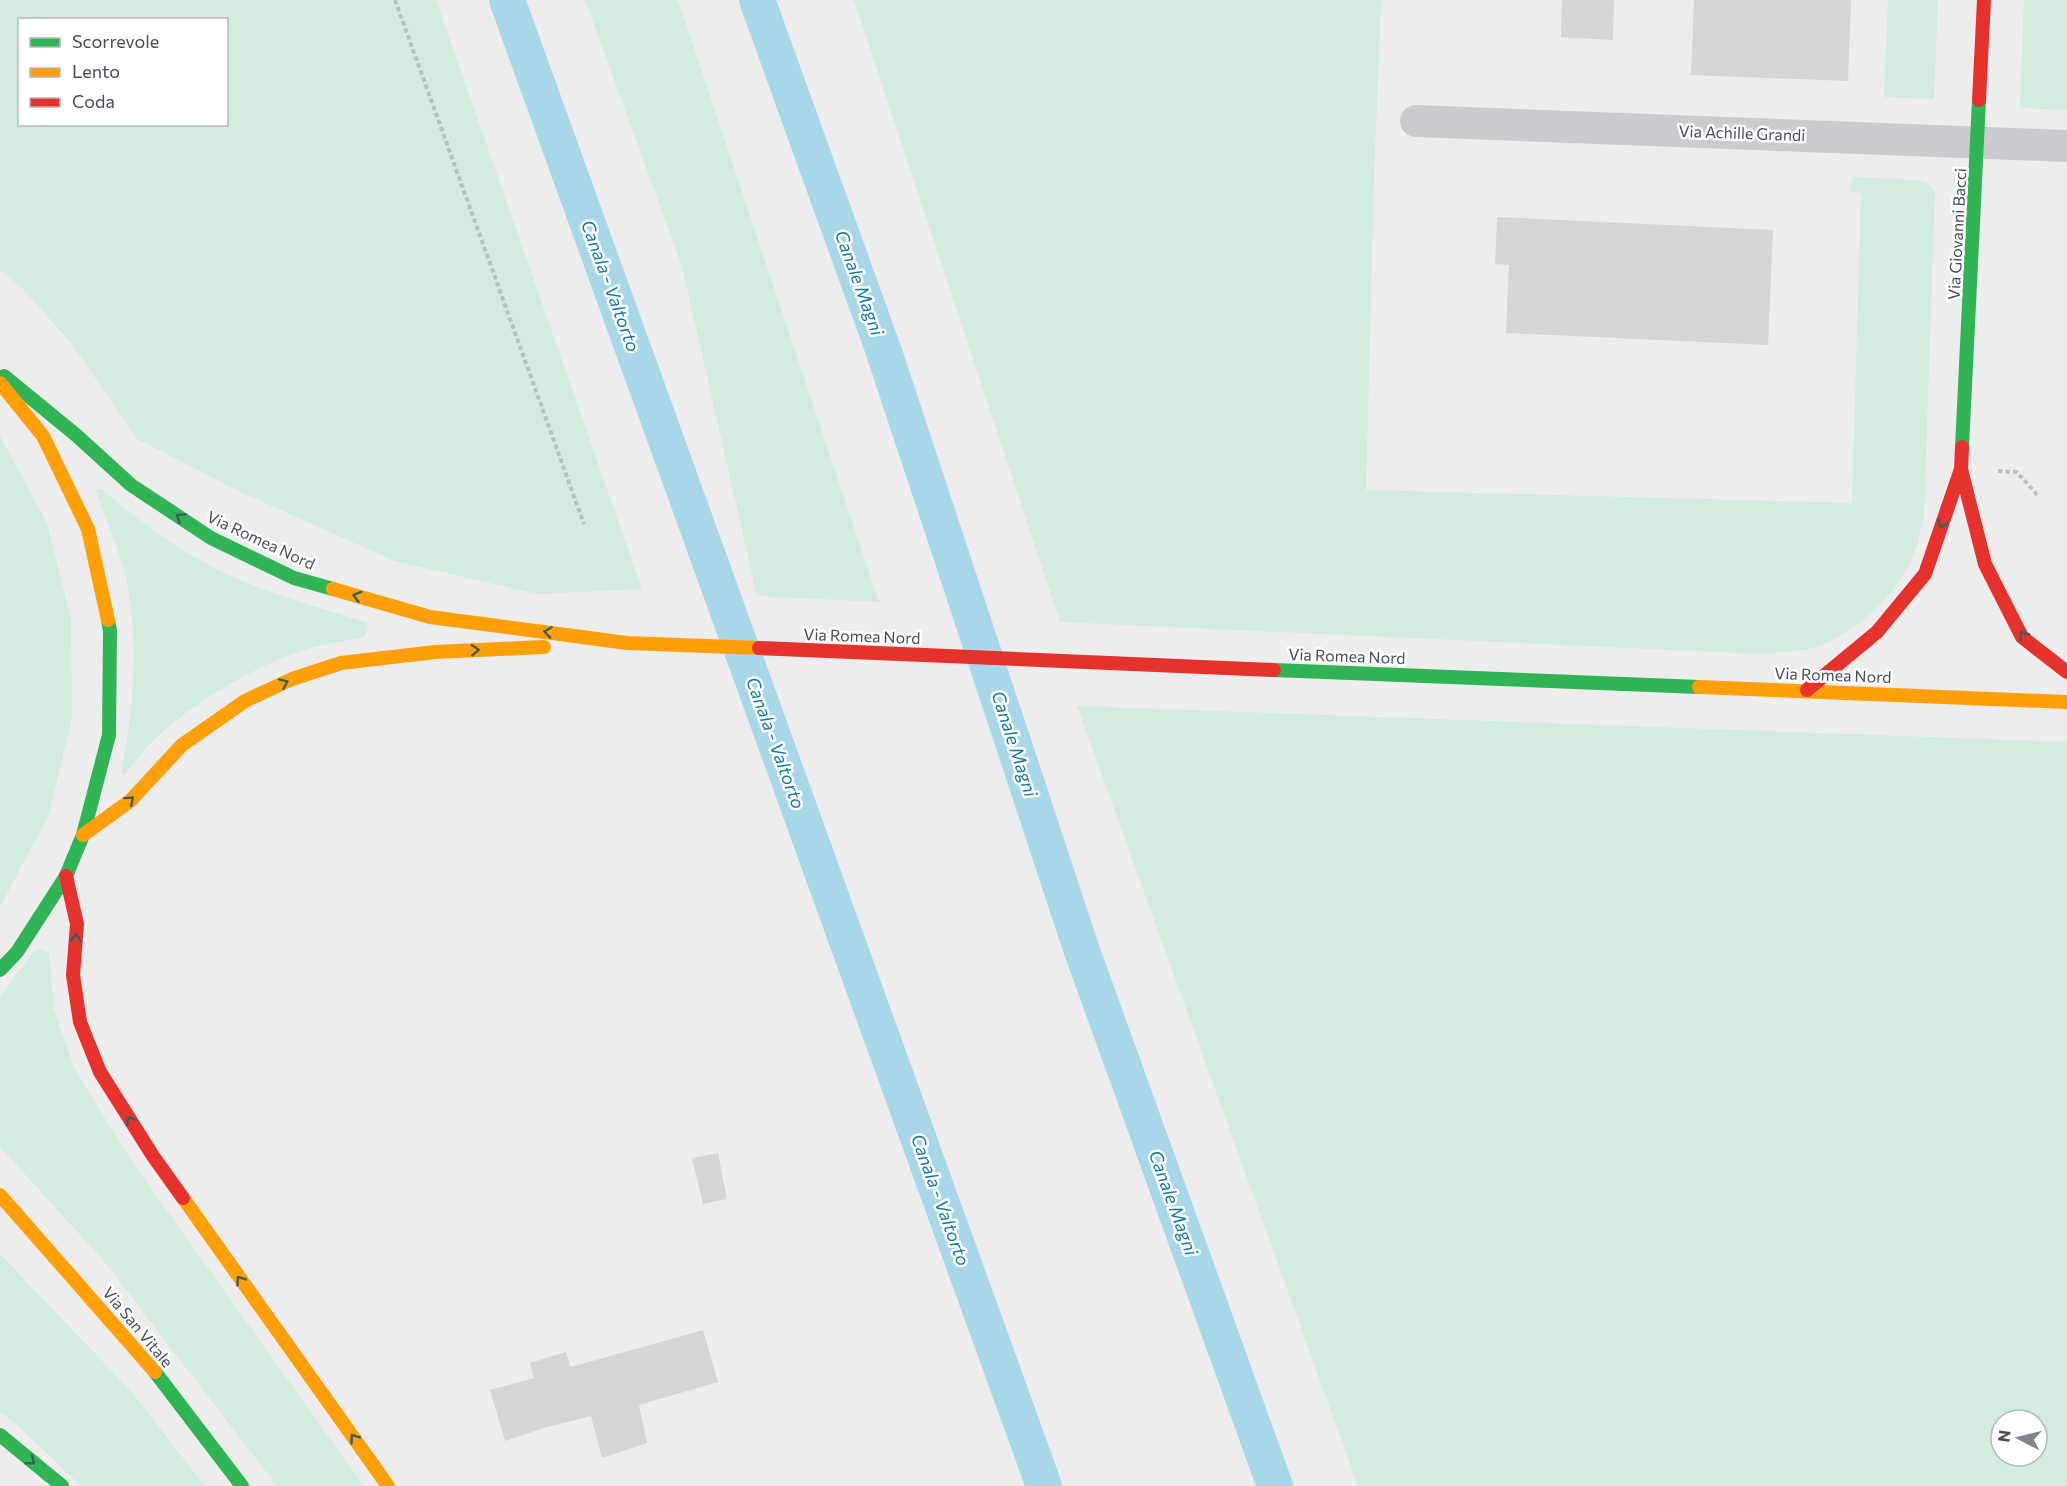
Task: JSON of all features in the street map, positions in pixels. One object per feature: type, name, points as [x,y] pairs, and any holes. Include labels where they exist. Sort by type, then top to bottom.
[{"type":"main road","name":"Via Giovanni Bacci","points":[[1807,690],[1877,632],[1925,574],[1961,469],[1984,0]]},
{"type":"main road","name":"Via Romea Nord","points":[[0,373],[76,435],[131,485],[211,538],[294,578],[430,617],[627,643]]},
{"type":"main road","points":[[0,383],[43,436],[88,529],[110,631],[109,735],[83,835],[66,876],[17,952],[0,970]]},
{"type":"main road","name":"Via Giovanni Bacci","points":[[1961,469],[1985,564],[2022,637],[2067,672]]},
{"type":"main road","name":"Via Romea Nord","points":[[83,835],[130,801],[182,745],[245,701],[292,679],[341,663],[435,652],[627,643],[2067,702]]},
{"type":"main road","points":[[66,876],[77,924],[73,975],[80,1022],[100,1072],[166,1175],[388,1486]]},
{"type":"main road","name":"Via San Vitale","points":[[0,1195],[146,1360],[242,1486]]},
{"type":"main road","points":[[0,1435],[62,1486]]},
{"type":"street","name":"Via Achille Grandi","points":[[1416,121],[2067,146]]},
{"type":"path","points":[[395,0],[584,524]]},
{"type":"path","points":[[1961,469],[2017,472],[2039,497]]},
{"type":"green space","points":[[0,0],[436,0],[642,589],[538,594],[394,561],[243,493],[137,439],[72,344],[21,287],[0,270]]},
{"type":"green space","points":[[585,0],[678,0],[879,602],[757,596],[682,266]]},
{"type":"green space","points":[[854,0],[1381,0],[1366,490],[1852,503],[1861,193],[1849,192],[1853,177],[1919,180],[1928,183],[1935,191],[1924,516],[1917,545],[1904,575],[1874,611],[1835,638],[1814,647],[1761,654],[1060,622]]},
{"type":"green space","points":[[1888,0],[1938,0],[1934,99],[1884,97]]},
{"type":"green space","points":[[2024,0],[2067,0],[2067,110],[2020,108]]},
{"type":"green space","points":[[0,436],[47,523],[71,619],[72,717],[49,814],[0,907]]},
{"type":"green space","points":[[101,489],[163,537],[230,576],[297,601],[365,622],[368,629],[364,637],[317,646],[289,655],[226,686],[169,727],[149,745],[126,773],[121,775],[132,701],[133,628],[126,578],[96,490]]},
{"type":"green space","points":[[1077,706],[2067,742],[2067,1486],[1358,1486]]},
{"type":"green space","points":[[39,949],[49,953],[54,1010],[74,1067],[122,1146],[364,1486],[277,1486],[103,1260],[0,1147],[0,997],[32,954]]},
{"type":"green space","points":[[0,1254],[130,1390],[205,1486],[81,1486],[16,1424],[0,1412]]},
{"type":"building","points":[[1562,0],[1614,0],[1613,40],[1561,37]]},
{"type":"building","points":[[1694,0],[1851,0],[1848,81],[1691,75]]},
{"type":"building","points":[[1497,217],[1773,230],[1768,345],[1506,333],[1509,265],[1495,264]]},
{"type":"building","points":[[718,1153],[727,1199],[703,1204],[692,1158]]},
{"type":"building","points":[[703,1330],[718,1382],[639,1405],[647,1443],[602,1458],[591,1416],[505,1441],[490,1390],[534,1378],[530,1363],[566,1352],[571,1367]]},
{"type":"waterway","name":"Canala - Valtorto","points":[[507,0],[1044,1486]]},
{"type":"waterway","name":"Canale Magni","points":[[757,0],[884,352],[1082,951],[1275,1486]]},
{"type":"traffic: fast","points":[[1962,447],[1979,100]]},
{"type":"traffic: fast","points":[[4,376],[76,435],[131,485],[211,538],[294,578],[333,589]]},
{"type":"traffic: fast","points":[[0,970],[17,952],[66,876],[83,835],[109,735],[110,631],[108,620]]},
{"type":"traffic: fast","points":[[1274,670],[1699,687]]},
{"type":"traffic: fast","points":[[155,1372],[242,1486]]},
{"type":"traffic: fast","points":[[0,1435],[62,1486]]},
{"type":"traffic: slow","points":[[0,383],[43,436],[88,529],[108,620]]},
{"type":"traffic: slow","points":[[333,589],[430,617],[627,643],[759,648]]},
{"type":"traffic: slow","points":[[83,835],[130,801],[182,745],[245,701],[292,679],[341,663],[435,652],[544,647]]},
{"type":"traffic: slow","points":[[1699,687],[2067,702]]},
{"type":"traffic: slow","points":[[0,1195],[155,1372]]},
{"type":"traffic: slow","points":[[183,1198],[388,1486]]},
{"type":"traffic: jam","points":[[1979,100],[1984,0]]},
{"type":"traffic: jam","points":[[1807,690],[1877,632],[1925,574],[1961,469],[1962,447]]},
{"type":"traffic: jam","points":[[1961,469],[1985,564],[2022,637],[2067,672]]},
{"type":"traffic: jam","points":[[759,648],[1274,670]]},
{"type":"traffic: jam","points":[[66,876],[77,924],[73,975],[80,1022],[100,1072],[153,1156],[183,1198]]}]
